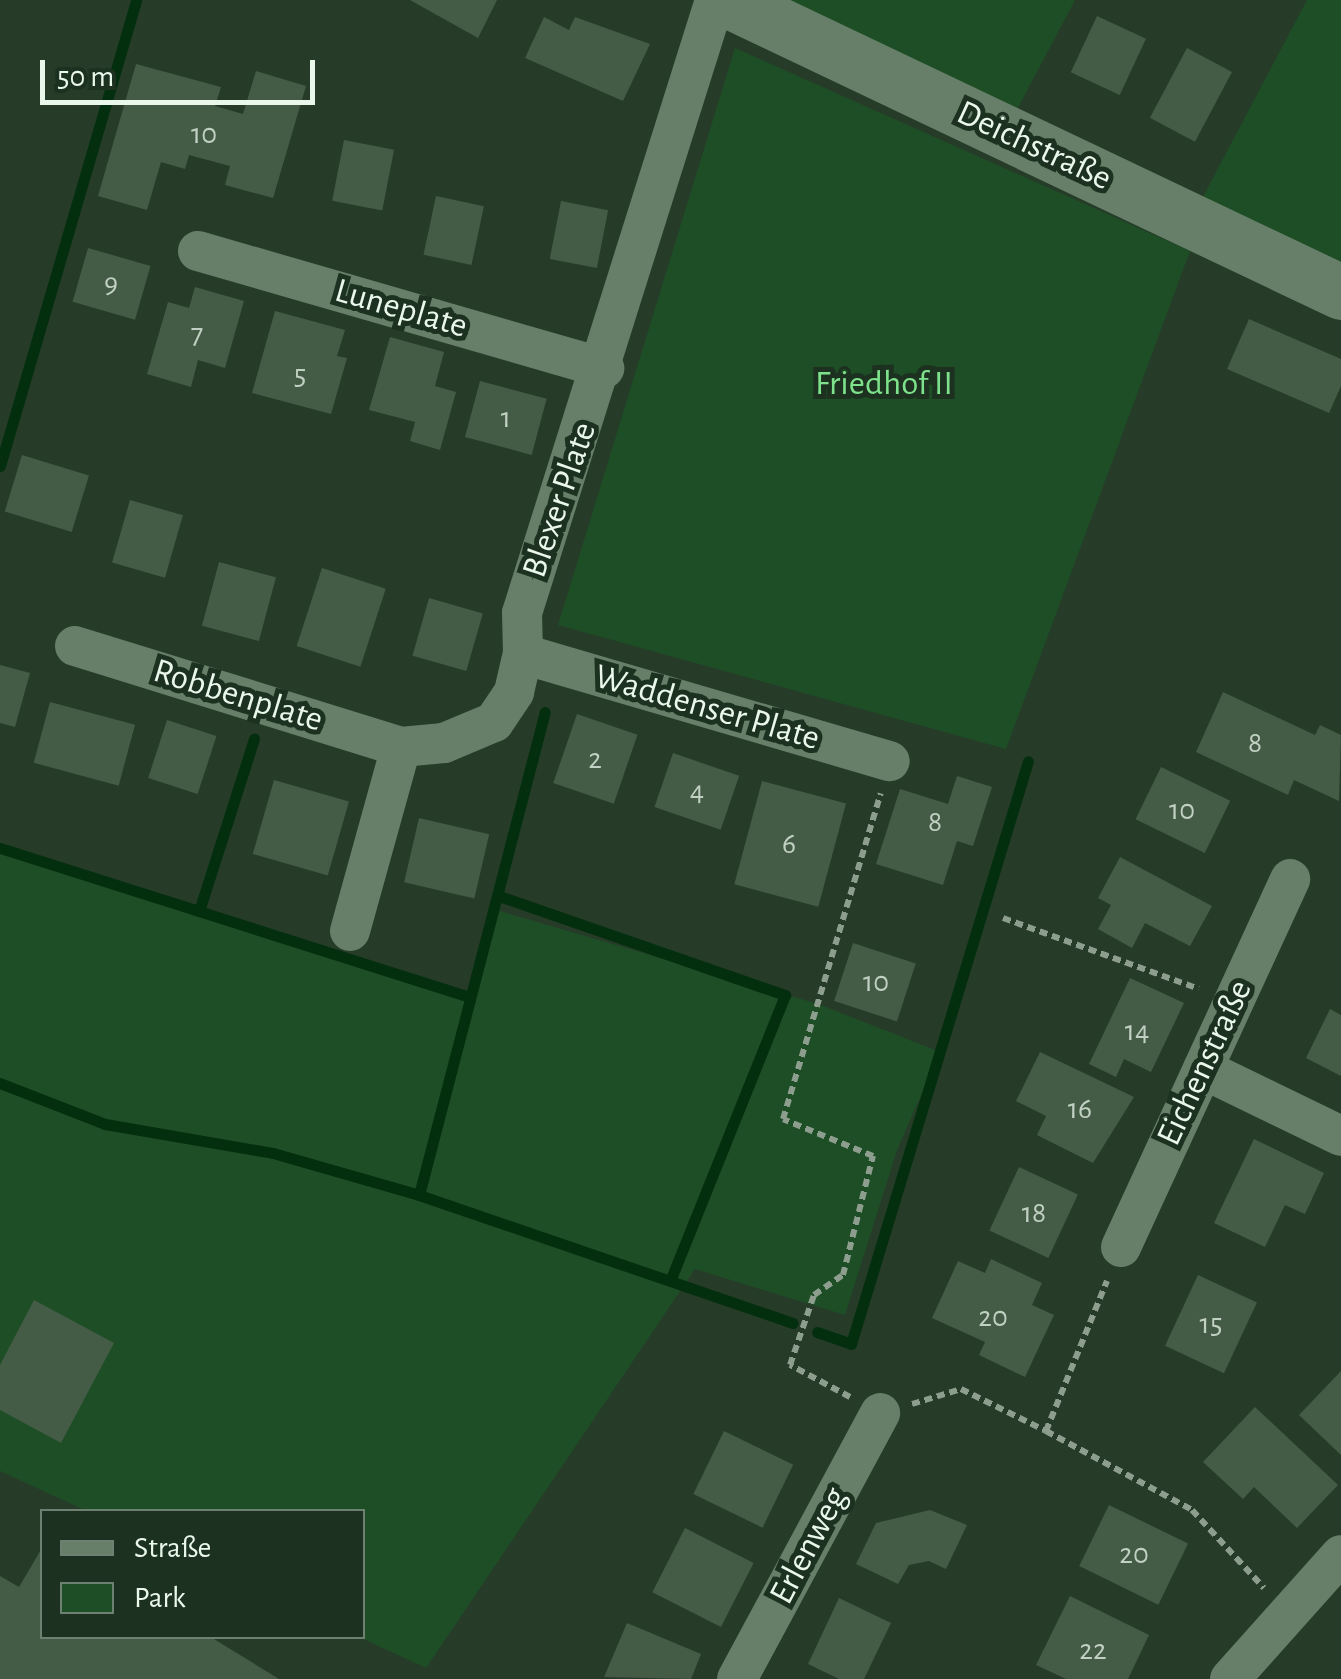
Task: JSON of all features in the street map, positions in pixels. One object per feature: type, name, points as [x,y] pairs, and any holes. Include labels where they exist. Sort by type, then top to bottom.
[{"type":"street","name":"Blexer Plate","points":[[400,747],[444,743],[494,722],[514,692],[523,654],[522,613],[604,368],[715,0]]},
{"type":"street","name":"Deichstraße","points":[[727,0],[1341,292]]},
{"type":"street","name":"Luneplate","points":[[198,251],[604,368]]},
{"type":"street","name":"Robbenplate","points":[[75,646],[400,747]]},
{"type":"street","name":"Waddenser Plate","points":[[523,654],[890,761]]},
{"type":"street","points":[[350,932],[400,747]]},
{"type":"street","name":"Eichenstraße","points":[[1121,1248],[1290,880]]},
{"type":"street","points":[[1203,1069],[1341,1136]]},
{"type":"street","name":"Erlenweg","points":[[738,1679],[880,1413]]},
{"type":"street","points":[[1230,1679],[1341,1556]]},
{"type":"path","points":[[890,761],[783,1120],[873,1156],[843,1275],[814,1295],[790,1365],[880,1413],[961,1389],[1046,1431],[1192,1510],[1288,1615]]},
{"type":"path","points":[[1003,918],[1234,1002]]},
{"type":"path","points":[[1046,1431],[1121,1248]]},
{"type":"green space","points":[[766,0],[1075,0],[1012,119]]},
{"type":"green space","points":[[1307,0],[1341,0],[1341,277],[1196,210]]},
{"type":"green space","name":"Friedhof II","points":[[735,48],[1190,251],[1006,749],[558,625]]},
{"type":"green space","points":[[0,848],[469,996],[493,909],[818,1004],[940,1052],[897,1150],[845,1315],[695,1269],[426,1668],[363,1639],[365,1509],[83,1509],[0,1471]]},
{"type":"building","points":[[410,0],[497,0],[478,38]]},
{"type":"building","points":[[1097,16],[1146,39],[1120,95],[1071,72]]},
{"type":"building","points":[[544,17],[569,30],[575,17],[650,44],[623,101],[525,58]]},
{"type":"building","points":[[1187,48],[1232,72],[1195,142],[1150,118]]},
{"type":"building","points":[[136,64],[221,87],[215,106],[243,114],[256,71],[306,86],[273,198],[225,185],[230,166],[189,155],[185,169],[161,162],[147,210],[98,196]]},
{"type":"building","points":[[344,140],[394,150],[382,211],[332,201]]},
{"type":"building","points":[[436,196],[484,206],[471,265],[424,255]]},
{"type":"building","points":[[561,201],[608,210],[597,268],[550,259]]},
{"type":"building","points":[[88,248],[150,266],[135,320],[73,302]]},
{"type":"building","points":[[195,287],[244,301],[225,368],[198,360],[191,387],[147,374],[168,302],[189,308]]},
{"type":"building","points":[[275,311],[345,330],[337,356],[347,358],[331,414],[252,393]]},
{"type":"building","points":[[1249,319],[1341,359],[1341,386],[1329,413],[1227,369]]},
{"type":"building","points":[[390,337],[444,352],[435,386],[456,392],[440,450],[410,441],[415,422],[369,410]]},
{"type":"building","points":[[480,381],[547,399],[532,455],[465,437]]},
{"type":"building","points":[[22,455],[89,475],[72,532],[5,511]]},
{"type":"building","points":[[130,500],[183,515],[165,578],[112,562]]},
{"type":"building","points":[[219,562],[276,577],[259,641],[202,626]]},
{"type":"building","points":[[322,568],[386,589],[360,667],[297,646]]},
{"type":"building","points":[[429,598],[483,613],[466,671],[412,656]]},
{"type":"building","points":[[0,665],[30,673],[15,727],[0,723]]},
{"type":"building","points":[[1223,692],[1315,735],[1320,725],[1341,735],[1339,801],[1294,780],[1288,795],[1196,752]]},
{"type":"building","points":[[50,702],[135,725],[119,786],[34,763]]},
{"type":"building","points":[[577,714],[638,735],[614,804],[553,783]]},
{"type":"building","points":[[167,720],[216,736],[198,794],[148,778]]},
{"type":"building","points":[[673,753],[739,776],[721,830],[654,807]]},
{"type":"building","points":[[1161,767],[1230,801],[1205,853],[1136,819]]},
{"type":"building","points":[[957,776],[992,787],[973,846],[957,841],[943,885],[876,864],[900,789],[948,804]]},
{"type":"building","points":[[274,780],[349,801],[328,876],[253,854]]},
{"type":"building","points":[[762,781],[846,804],[818,907],[734,884]]},
{"type":"building","points":[[419,818],[489,834],[474,899],[404,882]]},
{"type":"building","points":[[1120,857],[1212,906],[1190,946],[1145,923],[1132,948],[1098,929],[1111,905],[1098,898]]},
{"type":"building","points":[[853,943],[916,963],[897,1021],[834,1001]]},
{"type":"building","points":[[1130,978],[1184,1003],[1151,1072],[1124,1059],[1116,1077],[1089,1064]]},
{"type":"building","points":[[1330,1009],[1341,1015],[1341,1076],[1306,1058]]},
{"type":"building","points":[[1040,1052],[1134,1097],[1093,1163],[1037,1135],[1046,1116],[1016,1101]]},
{"type":"building","points":[[1254,1139],[1324,1173],[1305,1214],[1285,1205],[1265,1247],[1214,1223]]},
{"type":"building","points":[[1019,1167],[1078,1194],[1048,1258],[989,1230]]},
{"type":"building","points":[[991,1259],[1042,1283],[1032,1305],[1054,1315],[1025,1377],[979,1355],[985,1342],[932,1318],[958,1261],[985,1273]]},
{"type":"building","points":[[1198,1275],[1257,1302],[1224,1373],[1165,1346]]},
{"type":"building","points":[[34,1300],[114,1343],[61,1443],[0,1410],[0,1365]]},
{"type":"building","points":[[1341,1371],[1341,1455],[1299,1415]]},
{"type":"building","points":[[1255,1407],[1338,1485],[1297,1528],[1254,1487],[1243,1499],[1203,1462]]},
{"type":"building","points":[[724,1431],[793,1465],[763,1528],[693,1494]]},
{"type":"building","points":[[1109,1505],[1188,1544],[1158,1605],[1079,1566]]},
{"type":"building","points":[[930,1510],[967,1525],[946,1569],[929,1561],[909,1565],[898,1584],[856,1564],[876,1523]]},
{"type":"building","points":[[685,1528],[754,1563],[721,1627],[652,1592]]},
{"type":"building","points":[[40,1551],[40,1639],[214,1639],[279,1679],[0,1679],[0,1576],[19,1587]]},
{"type":"building","points":[[1070,1596],[1149,1635],[1128,1679],[1066,1679],[1036,1665]]},
{"type":"building","points":[[839,1598],[891,1623],[864,1679],[839,1679],[808,1664]]},
{"type":"building","points":[[627,1623],[701,1654],[691,1679],[604,1677]]},
{"type":"waterway","points":[[0,466],[136,0]]},
{"type":"waterway","points":[[419,1195],[545,712]]},
{"type":"waterway","points":[[199,911],[254,739]]},
{"type":"waterway","points":[[817,1332],[851,1344],[1028,761]]},
{"type":"waterway","points":[[0,848],[469,997]]},
{"type":"waterway","points":[[499,896],[785,995],[671,1278]]},
{"type":"waterway","points":[[0,1083],[105,1124],[273,1153],[419,1195],[793,1323]]}]
